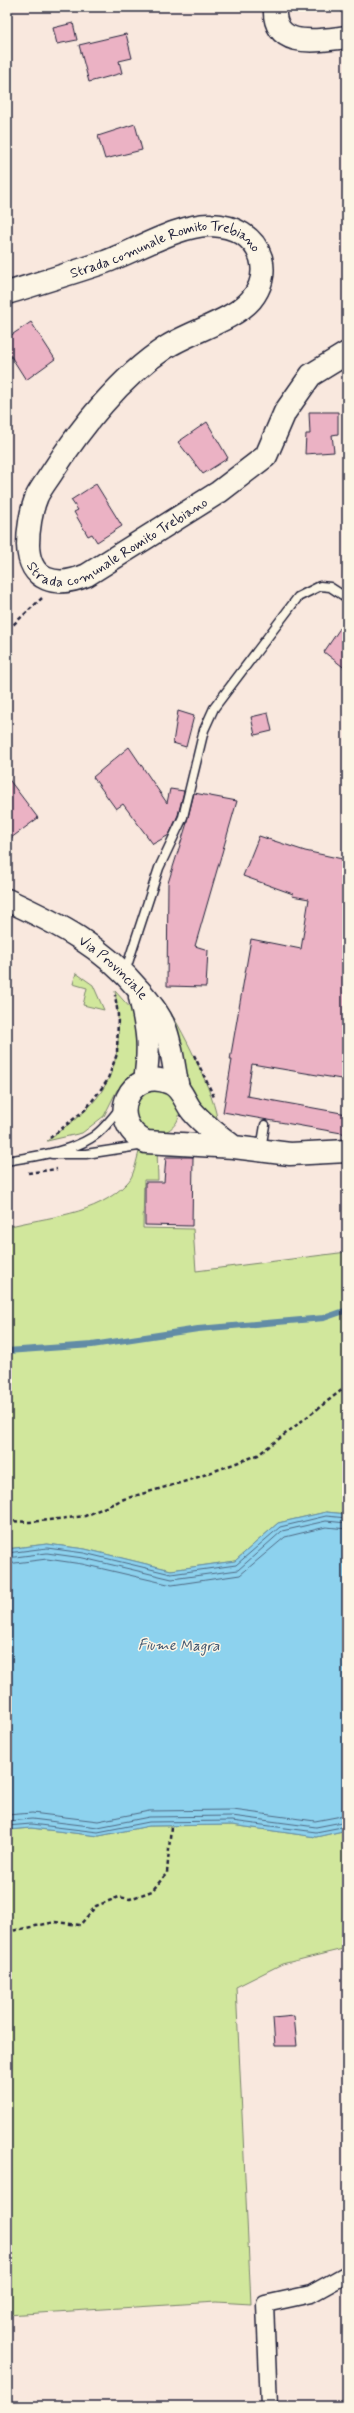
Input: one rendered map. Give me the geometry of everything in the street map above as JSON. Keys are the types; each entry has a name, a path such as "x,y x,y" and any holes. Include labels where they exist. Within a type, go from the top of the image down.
{"street":[{"path":"275,7 274,13 281,31 293,39 310,42 347,37"},
{"name":"Strada comunale Romito Trebiano","path":"7,293 106,262 191,227 210,224 238,231 249,237 258,249 263,266 262,281 250,301 226,318 165,348 137,371 93,414 63,455 37,497 30,524 28,546 31,563 41,578 60,582 72,581 87,575 219,492 266,456 285,412 311,375 346,355"},
{"name":"Via Provinciale","path":"7,900 47,918 87,941 126,983 156,1010 165,1029 182,1095"},
{"name":"Via Provinciale","path":"126,983 149,1034 145,1081"},
{"path":"234,1147 209,1128 182,1095 158,1079 145,1081 129,1093 125,1102 125,1121 130,1130 137,1137 159,1143 234,1147 261,1152 290,1154 347,1151"},
{"path":"159,1143 180,1132 186,1122 182,1095"},
{"path":"269,2406 265,2304 311,2294 347,2274"}],"lane":[{"path":"126,983 159,868 183,817 204,730 214,708 298,597 320,586 330,587 347,598"},
{"path":"7,1161 43,1154 79,1144 92,1138 125,1102"},
{"path":"261,1152 265,1125"},
{"path":"43,1154 86,1154 159,1143"}],"path":[{"path":"7,627 14,624 60,582"},
{"path":"47,1140 86,1109 107,1081 117,1054 118,1015 126,983"},
{"path":"23,1174 64,1168"},
{"path":"7,1521 30,1522 85,1516 124,1500 190,1480 258,1455 347,1386"},
{"path":"7,1932 55,1922 80,1925 96,1906 119,1897 130,1899 152,1891 167,1873 170,1858 169,1834 171,1826"}],"green space":[{"path":"76,973 93,985 104,1010 83,1005 87,988 73,984"},
{"path":"115,991 133,1011 142,1039 138,1070 117,1090 104,1116 82,1133 47,1141 86,1110 98,1097 106,1083 116,1055 118,1039"},
{"path":"162,999 178,1025 196,1060 211,1096 218,1125 196,1098 182,1066"},
{"path":"167,1089 179,1108 178,1119 172,1127 164,1133 154,1135 135,1124 135,1097 140,1091"},
{"path":"157,1149 158,1180 144,1180 143,1228 193,1229 196,1271 347,1252 347,1514 326,1512 278,1523 235,1561 171,1570 85,1549 47,1544 7,1549 7,1227 71,1213 86,1209 101,1202 115,1194 127,1183 133,1173 139,1152"},
{"path":"232,1825 316,1837 347,1830 347,1948 282,1964 236,1987 251,2304 216,2302 7,2315 7,1830 31,1828 99,1836 149,1826"}],"water":[{"name":"Fiume Magra","path":"326,1512 347,1514 347,1830 316,1837 232,1825 149,1826 99,1836 31,1828 7,1830 7,1549 47,1544 85,1549 171,1570 235,1561 278,1523"}],"building":[{"path":"73,23 77,40 57,44 53,28"},
{"path":"126,34 132,58 119,61 122,73 89,82 79,45"},
{"path":"135,124 142,150 105,159 98,136"},
{"path":"31,322 55,359 26,380 7,350 7,338"},
{"path":"309,412 338,412 338,434 332,435 334,452 305,454 306,434 310,434"},
{"path":"207,422 228,458 203,474 178,442"},
{"path":"96,484 122,526 97,542 92,534 88,536 74,512 78,510 71,500"},
{"path":"347,618 347,670 324,652"},
{"path":"178,711 194,716 186,747 173,743"},
{"path":"268,713 272,731 255,735 251,717"},
{"path":"129,747 167,803 170,789 184,791 178,815 169,835 153,844 123,804 116,809 93,777"},
{"path":"7,777 38,818 7,841"},
{"path":"194,793 237,801 195,946 208,950 206,987 167,986 168,883 187,823 186,825"},
{"path":"259,836 305,851 347,860 347,1080 252,1064 247,1096 347,1114 347,1134 223,1112 232,1060 230,1060 251,939 301,949 309,899 292,896 293,894 243,876"},
{"path":"166,1157 193,1157 192,1226 145,1225 145,1182 164,1182"},
{"path":"294,2016 297,2046 275,2046 273,2018"}],"waterway":[{"path":"7,1351 92,1345 198,1329 324,1318 347,1310"}]}
